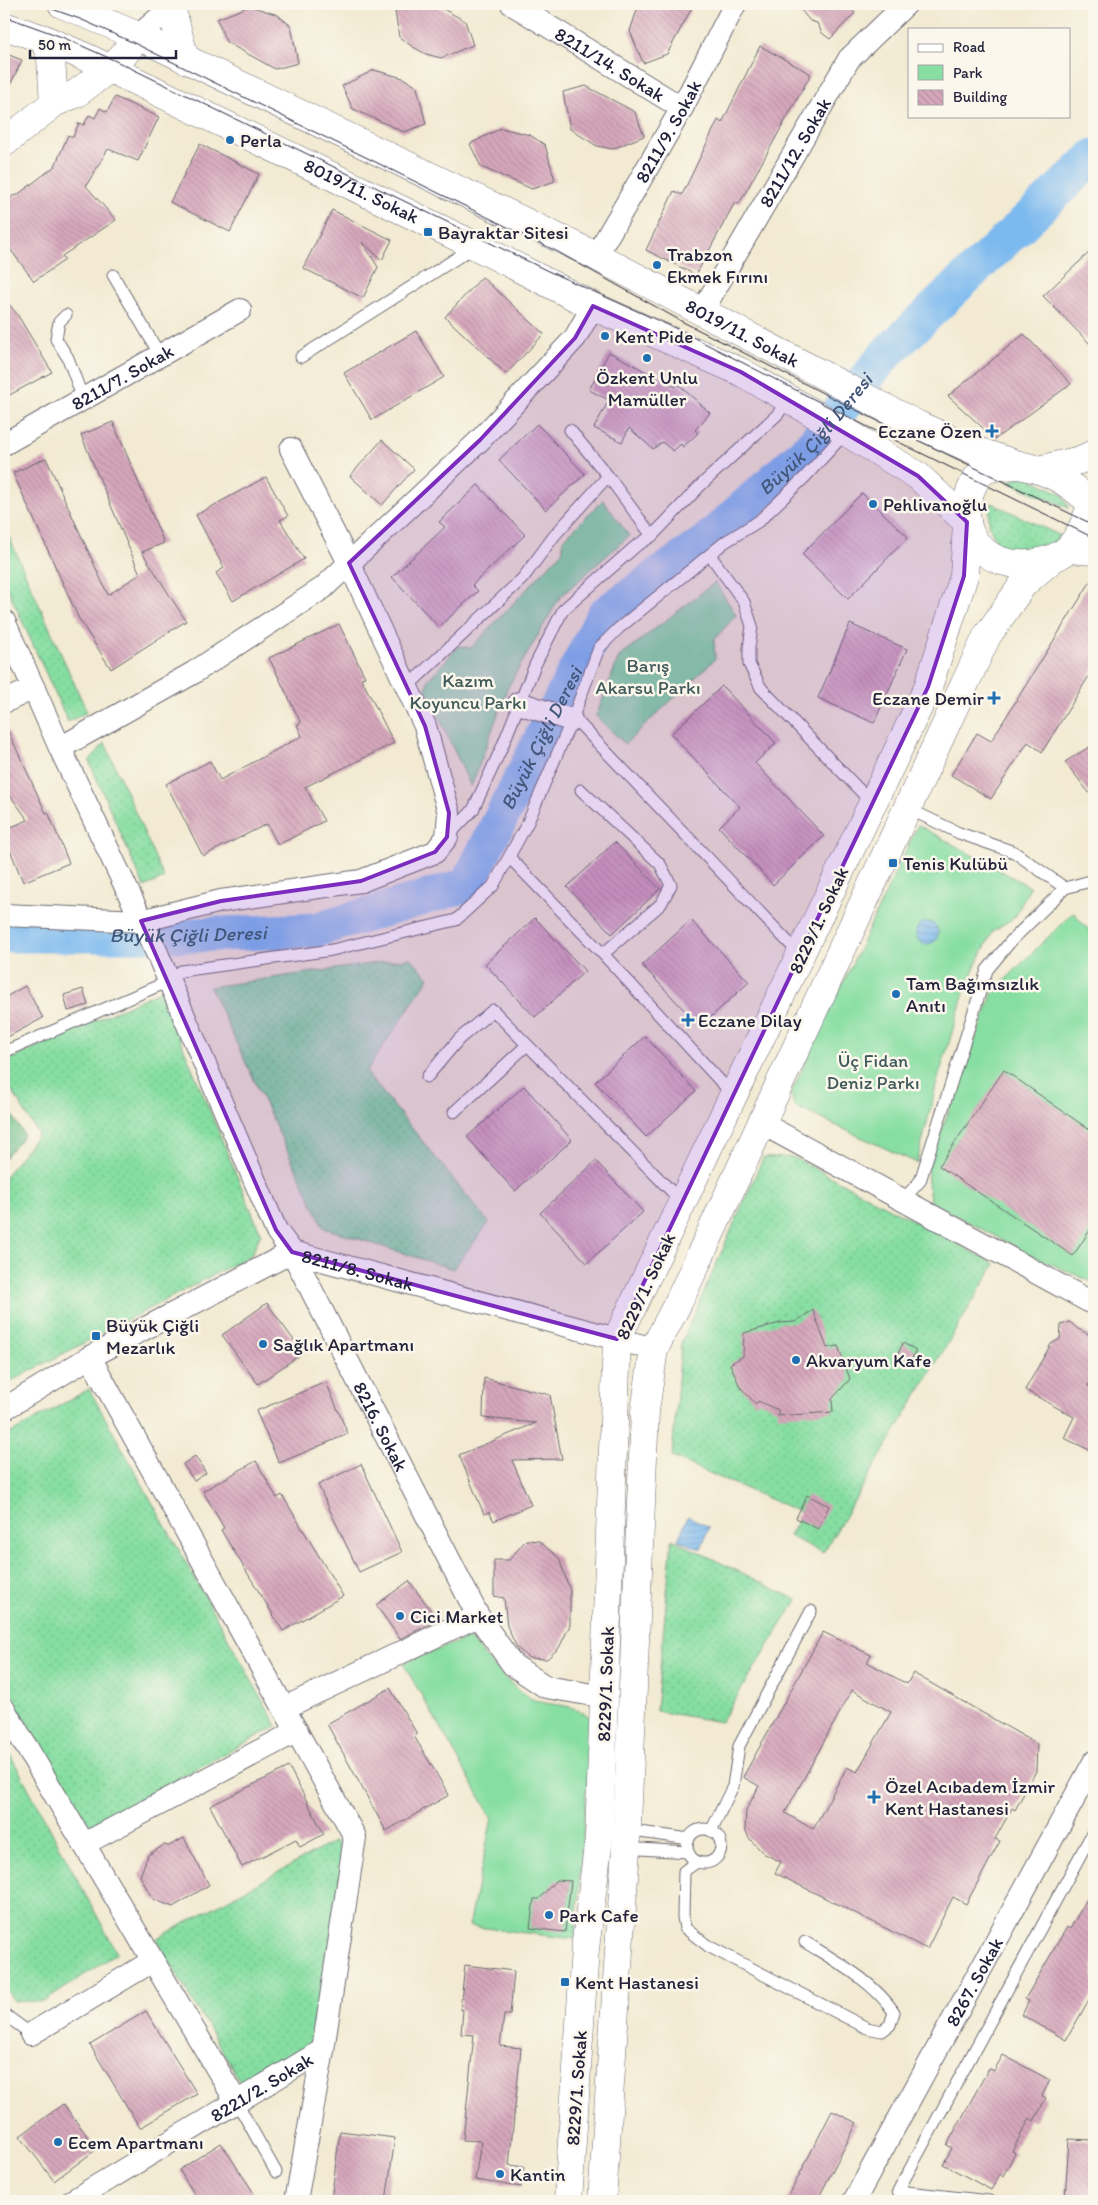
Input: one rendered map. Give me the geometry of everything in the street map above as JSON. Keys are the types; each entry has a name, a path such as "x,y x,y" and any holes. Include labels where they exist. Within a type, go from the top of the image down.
{"street":[{"name":"8019/11. Sokak","path":"62,4 138,36 596,256 701,313 918,425 966,446 1031,467"},
{"name":"8211/14. Sokak","path":"512,4 682,108"},
{"name":"8211/9. Sokak","path":"596,256 682,108 735,4"},
{"name":"8211/12. Sokak","path":"701,313 849,59 906,4"},
{"path":"4,143 54,103 78,93 99,64 138,36 173,5 185,59"},
{"name":"8019/11. Sokak","path":"4,26 44,39 99,64 476,246 593,306 741,372 842,429 918,476 966,522"},
{"path":"44,39 51,58 54,103"},
{"path":"60,748 193,673 323,588 487,432 575,338 593,306"},
{"name":"8211/7. Sokak","path":"4,444 240,310"},
{"path":"4,915 141,921 221,901 361,881 435,852 448,837 449,813 425,726 349,563 291,449"},
{"path":"1031,467 1073,486 1094,502 1072,553 1014,565 997,560 983,551 972,538 966,522 966,506 971,490 982,472 998,466 1031,467 1080,460 1094,454"},
{"name":"8229/1. Sokak","path":"568,2201 585,1948 615,1839 605,1697 617,1339 684,1203 928,687 964,576 966,522"},
{"name":"8229/1. Sokak","path":"602,2201 615,1839 646,1411 654,1349 679,1301 987,636 1024,583 1072,553"},
{"name":"8211/8. Sokak","path":"4,621 60,748 157,953 167,982 276,1230 292,1252 654,1349"},
{"path":"4,702 34,688"},
{"path":"519,702 572,719"},
{"path":"761,1123 1094,1304"},
{"path":"4,1408 90,1357 292,1252"},
{"name":"8216. Sokak","path":"292,1252 478,1616 513,1665 546,1687 605,1697"},
{"path":"90,1357 355,1837 323,2050 296,2201"},
{"path":"284,1708 478,1616"},
{"path":"4,1709 151,1962 236,2101"},
{"path":"84,1844 297,1731"},
{"name":"8267. Sokak","path":"854,2201 1094,1762"},
{"path":"30,2034 151,1962"},
{"name":"8221/2. Sokak","path":"72,2201 323,2050"}],"lane":[{"path":"301,357 476,246"},
{"path":"112,275 160,355"},
{"path":"66,315 59,322 56,339 68,358 83,399"},
{"path":"448,837 473,810 502,748 535,665 563,610 636,546 652,536 702,484 778,414 798,404"},
{"path":"4,1052 167,982 181,971 332,950 456,920 493,886 528,822 572,719 599,648 620,628 710,555 759,521 839,442 842,429"},
{"path":"570,430 608,476 652,536"},
{"path":"407,687 523,578 554,536 608,476"},
{"path":"710,555 744,602 752,626 748,648 750,664 761,688 873,804"},
{"path":"572,719 791,945"},
{"path":"582,790 660,864 671,885 661,904 603,954"},
{"path":"907,808 959,833 1014,852 1065,888"},
{"path":"509,857 603,954 734,1096"},
{"path":"902,1201 920,1181 987,970 1011,941 1065,888 1094,880"},
{"path":"428,1077 460,1039 494,1010 684,1203"},
{"path":"454,1112 527,1045"},
{"path":"711,1831 733,1786 739,1746 811,1611"},
{"path":"688,1852 689,1839 698,1830 711,1831 720,1840 720,1854 710,1862 697,1862 684,1871 682,1881 685,1928 708,1946 867,2028 882,2031 890,2025 894,2012 884,1998 853,1972 805,1942"},
{"path":"989,2201 898,2191 1094,1830"},
{"path":"615,1839 689,1839"},
{"path":"615,1839 688,1852 697,1862"},
{"path":"4,2014 30,2034"},
{"path":"236,2101 276,2172"}],"highlighted area":[{"path":"593,306 741,372 918,476 967,522 964,576 928,687 617,1339 292,1252 276,1230 141,921 221,901 361,881 435,852 447,837 449,813 425,726 349,563 480,440 575,338"}],"green space":[{"path":"1025,476 1062,494 1069,508 1008,482"},
{"name":"Kazım Koyuncu Parkı","path":"603,500 629,536 560,597 508,687 471,787 426,689 428,680 459,646 471,648 563,551 563,540"},
{"path":"992,503 1065,538 1044,556 1003,549 990,527 989,515"},
{"path":"4,526 87,712 68,722 4,581"},
{"name":"Barış Akarsu Parkı","path":"715,582 736,615 714,640 715,659 625,744 596,716 619,657"},
{"path":"105,743 164,878 144,887 89,761"},
{"name":"Üç Fidan Deniz Parkı","path":"918,825 1030,887 1015,917 993,931 967,983 937,1082 917,1163 794,1106 791,1093"},
{"path":"1073,912 1094,936 1094,1283 1033,1256 930,1202 927,1170 993,992"},
{"path":"411,958 429,978 366,1072 489,1223 453,1269 324,1228 210,987"},
{"path":"160,991 261,1234 251,1255 4,1385 4,1178 38,1134 4,1077 4,1062"},
{"path":"4,1100 24,1135 4,1159"},
{"path":"793,1157 995,1264 823,1553 789,1536 802,1513 672,1457 681,1344 763,1158"},
{"path":"89,1389 277,1726 89,1826 4,1685 4,1437"},
{"path":"672,1539 797,1600 721,1722 656,1711"},
{"path":"468,1638 498,1671 523,1694 538,1701 568,1706 592,1719 575,1939 469,1926 492,1818 403,1663"},
{"path":"4,1743 117,1953 44,2002 14,2001 4,1987"},
{"path":"335,1841 343,1857 316,2044 243,2086 156,1939"}],"water":[{"path":"927,922 935,925 938,933 935,941 927,944 919,941 916,933 919,925"},
{"path":"688,1516 709,1527 701,1549 678,1540"}],"building":[{"path":"394,4 434,4 465,21 473,45 441,58 426,54 399,37"},
{"path":"639,4 694,4 667,54 643,63 630,31"},
{"path":"796,4 847,4 855,13 830,39 822,33 817,23 810,21"},
{"path":"250,6 278,15 291,26 298,63 275,69 226,42 217,19"},
{"path":"760,46 811,74 739,204 735,202 696,275 646,250 674,191 682,195 718,120 722,123"},
{"path":"4,53 22,60 4,98"},
{"path":"374,70 403,78 417,87 426,124 404,132 353,109 342,86"},
{"path":"586,86 635,112 644,136 612,149 597,146 570,129 563,92"},
{"path":"115,97 159,117 138,161 108,149 86,186 116,220 62,256 65,260 34,281 4,241 4,203 55,166 68,135 73,137 79,123 84,125 89,115 95,118 100,108 107,112"},
{"path":"501,128 530,135 545,145 555,181 532,189 481,167 470,144"},
{"path":"200,144 259,174 230,232 170,202"},
{"path":"332,210 392,240 382,260 362,242 378,267 363,298 303,268"},
{"path":"1094,248 1094,348 1043,296"},
{"path":"482,277 544,334 506,374 445,317"},
{"path":"4,298 17,314 52,372 4,398"},
{"path":"416,331 444,377 372,420 344,373"},
{"path":"1024,334 1071,384 995,439 948,396"},
{"path":"609,352 675,387 678,384 710,413 695,430 698,433 683,447 681,444 673,451 662,442 653,449 629,428 622,442 594,428 609,400 589,390"},
{"path":"113,422 164,543 142,552 186,621 111,669 79,619 13,473 46,458 108,595 140,574 81,435"},
{"path":"537,424 585,474 546,510 499,460"},
{"path":"382,440 414,469 382,505 350,476"},
{"path":"266,477 288,516 280,520 304,559 233,601 216,573 224,568 196,515"},
{"path":"478,485 525,535 472,585 478,591 439,627 392,577 445,527 439,522"},
{"path":"862,493 908,537 848,599 802,554"},
{"path":"1094,576 1094,668 1042,752 1028,742 991,799 951,775 977,733 991,741"},
{"path":"339,624 365,677 361,678 394,743 305,787 324,821 278,845 267,824 203,856 166,784 210,761 220,780 302,736 297,725 301,723 269,658"},
{"path":"850,624 907,649 874,723 818,698"},
{"path":"722,686 776,743 755,763 824,836 773,885 719,827 740,807 671,734"},
{"path":"4,722 46,813 48,812 69,863 23,882 4,835 4,830 28,820 9,794 4,796"},
{"path":"1094,744 1094,799 1065,762"},
{"path":"615,842 660,889 612,934 567,887"},
{"path":"535,918 585,971 535,1017 485,964"},
{"path":"691,920 749,982 700,1027 642,965"},
{"path":"25,986 43,1018 4,1039 4,998"},
{"path":"83,989 88,1005 68,1011 64,995"},
{"path":"645,1036 696,1091 646,1137 595,1082"},
{"path":"1004,1070 1094,1133 1094,1224 1073,1256 939,1166"},
{"path":"524,1086 572,1140 515,1191 467,1137"},
{"path":"596,1161 643,1212 587,1263 540,1213"},
{"name":"Sağlık Apartmanı","path":"267,1303 303,1353 258,1384 222,1335"},
{"path":"813,1310 827,1348 838,1346 850,1379 832,1399 833,1412 778,1416 778,1410 758,1401 756,1404 740,1387 730,1364 743,1356 744,1333 780,1323 795,1322"},
{"path":"1070,1322 1078,1329 1094,1337 1094,1373 1088,1386 1094,1389 1094,1452 1064,1438 1074,1417 1025,1390 1051,1344 1060,1339 1061,1325"},
{"path":"903,1343 916,1350 909,1365 896,1358"},
{"path":"484,1378 550,1395 562,1459 512,1460 531,1505 494,1521 489,1512 484,1514 459,1455 536,1423 483,1418"},
{"path":"326,1382 348,1434 279,1463 256,1411"},
{"path":"195,1456 206,1473 194,1481 183,1464"},
{"path":"256,1461 277,1498 282,1495 343,1596 283,1631 221,1530 224,1528 203,1491"},
{"path":"361,1464 402,1552 359,1572 318,1485"},
{"path":"807,1495 829,1506 818,1529 796,1518"},
{"path":"526,1540 539,1541 559,1558 570,1591 570,1625 559,1648 547,1659 529,1658 517,1648 507,1626 504,1598 494,1596 494,1560 509,1560"},
{"path":"409,1581 438,1620 400,1639 376,1605"},
{"name":"Özel Acıbadem İzmir Kent Hastanesi","path":"823,1632 871,1655 867,1662 907,1684 913,1673 1037,1744 1036,1771 1015,1810 1012,1808 995,1839 1000,1841 966,1904 953,1897 927,1949 775,1873 781,1862 763,1853 749,1838 745,1829 746,1810 759,1786 743,1777","holes":["852,1690 891,1712 857,1772 847,1767 813,1829 785,1813"]},
{"path":"390,1688 417,1734 414,1736 449,1795 386,1831 327,1724"},
{"path":"289,1767 324,1834 300,1847 296,1839 242,1867 210,1806"},
{"path":"184,1838 209,1885 173,1907 153,1899 140,1876 148,1855 164,1845 169,1846"},
{"name":"Park Cafe","path":"556,1880 571,1881 565,1932 530,1928 534,1899 539,1899"},
{"path":"1094,1886 1094,1991 1066,2040 1022,2015 1029,2001 1025,1999 1067,1927 1070,1929"},
{"path":"465,1965 514,1971 510,2015 504,2015 500,2046 521,2048 509,2165 524,2167 521,2187 475,2180 481,2141 463,2140 474,2035 461,2034 463,2010 460,2010"},
{"path":"146,2011 197,2094 140,2128 90,2045"},
{"path":"1003,2055 1050,2080 1042,2096 1046,2098 1034,2121 1030,2118 1012,2151 1015,2153 1003,2176 1000,2174 991,2190 943,2164 952,2148 947,2145 989,2068 994,2071"},
{"name":"Ecem Apartmanı","path":"63,2104 97,2149 54,2181 20,2136"},
{"path":"832,2111 857,2123 817,2201 786,2201"},
{"path":"340,2131 395,2138 386,2201 331,2201"},
{"path":"1069,2139 1094,2140 1094,2200 1065,2198"},
{"path":"221,2143 259,2201 199,2201 179,2170"}],"waterway":[{"name":"Büyük Çiğli Deresi","path":"4,935 196,935 316,930 467,885 604,614 705,542 810,447 886,354 1094,156"}],"tram line":[{"path":"38,4 80,19 132,42 558,252 683,322 876,420 1094,525"},
{"path":"4,16 62,37 118,62 548,271 677,329 868,427 1094,538"}],"place":[{"name":"Perla","path":"230,140"},
{"name":"Bayraktar Sitesi","path":"428,232"},
{"name":"Trabzon Ekmek Fırını","path":"657,265"},
{"name":"Kent Pide","path":"605,336"},
{"name":"Özkent Unlu Mamüller","path":"647,358"},
{"name":"Eczane Özen","path":"992,431"},
{"name":"Pehlivanoğlu","path":"873,504"},
{"name":"Eczane Demir","path":"994,698"},
{"name":"Tenis Kulübü","path":"893,863"},
{"name":"Tam Bağımsızlık Anıtı","path":"896,994"},
{"name":"Eczane Dilay","path":"688,1020"},
{"name":"Büyük Çiğli Mezarlık","path":"96,1336"},
{"name":"Sağlık Apartmanı","path":"263,1344"},
{"name":"Akvaryum Kafe","path":"796,1360"},
{"name":"Cici Market","path":"400,1616"},
{"name":"Özel Acıbadem İzmir Kent Hastanesi","path":"874,1797"},
{"name":"Park Cafe","path":"549,1915"},
{"name":"Kent Hastanesi","path":"565,1982"},
{"name":"Ecem Apartmanı","path":"58,2142"},
{"name":"Kantin","path":"500,2174"}]}
